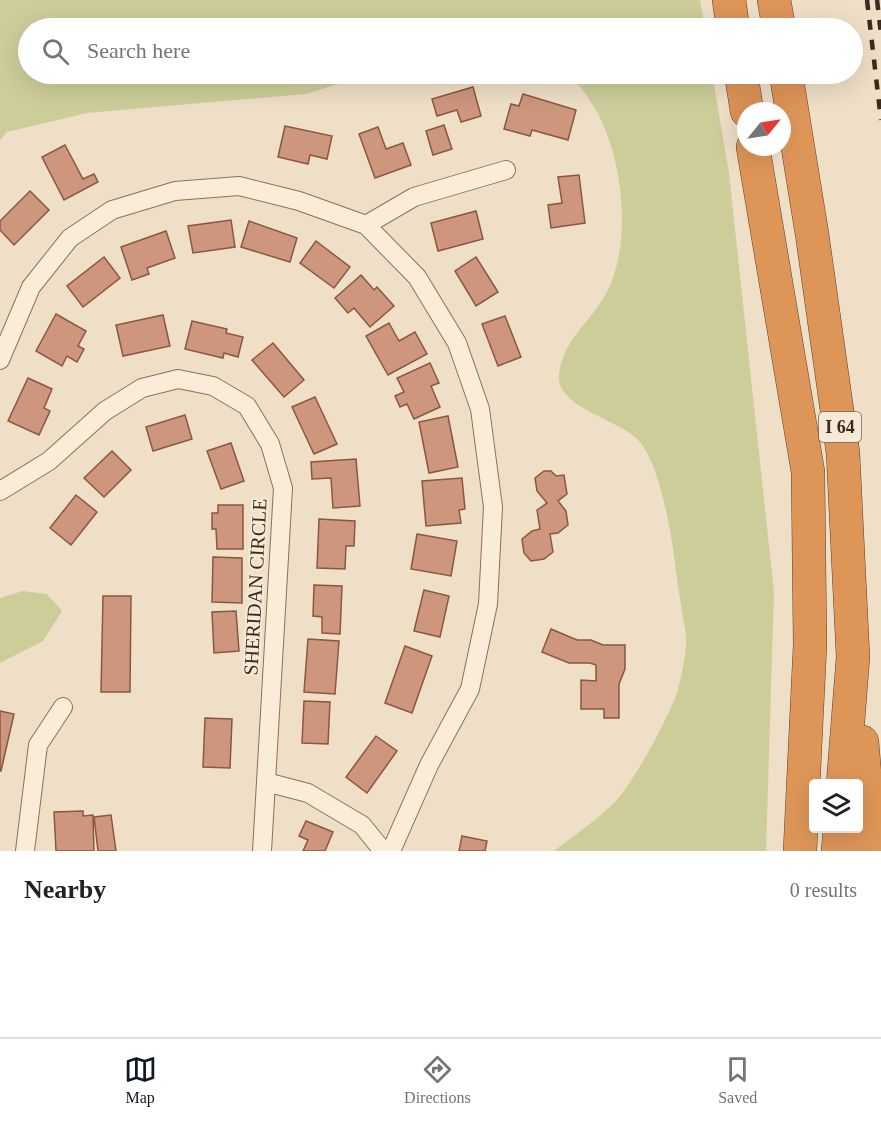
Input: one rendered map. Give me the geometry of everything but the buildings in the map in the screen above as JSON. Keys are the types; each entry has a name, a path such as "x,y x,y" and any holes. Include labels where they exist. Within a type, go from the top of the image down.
{"highway":[{"path":"729,0 732,18"},
{"path":"774,0 777,18"},
{"path":"743,84 746,102"},
{"name":"I 64","path":"788,84 812,234 843,453 853,657 843,779"},
{"name":"I 64","path":"755,156 808,472 810,645 800,851"},
{"path":"853,657 869,822 867,851"},
{"path":"838,851 840,833"}],"street":[{"path":"366,225 414,197 506,170"},
{"path":"0,360 31,287 70,238 112,210 175,191 239,186 299,201 366,225 417,277 457,343 480,409 493,507 488,604 470,689 429,765 391,851"},
{"name":"SHERIDAN CIRCLE","path":"0,491 49,461 105,411 142,388 178,380 213,386 247,406 270,444 283,488 262,851"},
{"path":"26,851 38,745 63,707"},
{"path":"266,782 308,793 362,825 383,851"}],"green space":[{"path":"0,0 700,0 703,18 18,18 18,84 338,84 306,94 87,113 7,132 0,140"},
{"path":"578,84 714,84 729,173 774,592 766,851 554,851 611,806 628,785 646,756 676,696 686,649 666,509 652,464 640,442 632,434 579,406 561,387 559,376 564,355 575,336 601,302 612,281 622,231 622,204 613,151 604,127"},
{"path":"23,591 47,594 62,611 43,641 0,663 0,598"}],"railway":[{"path":"867,0 881,120"},
{"path":"877,0 881,34"}]}
